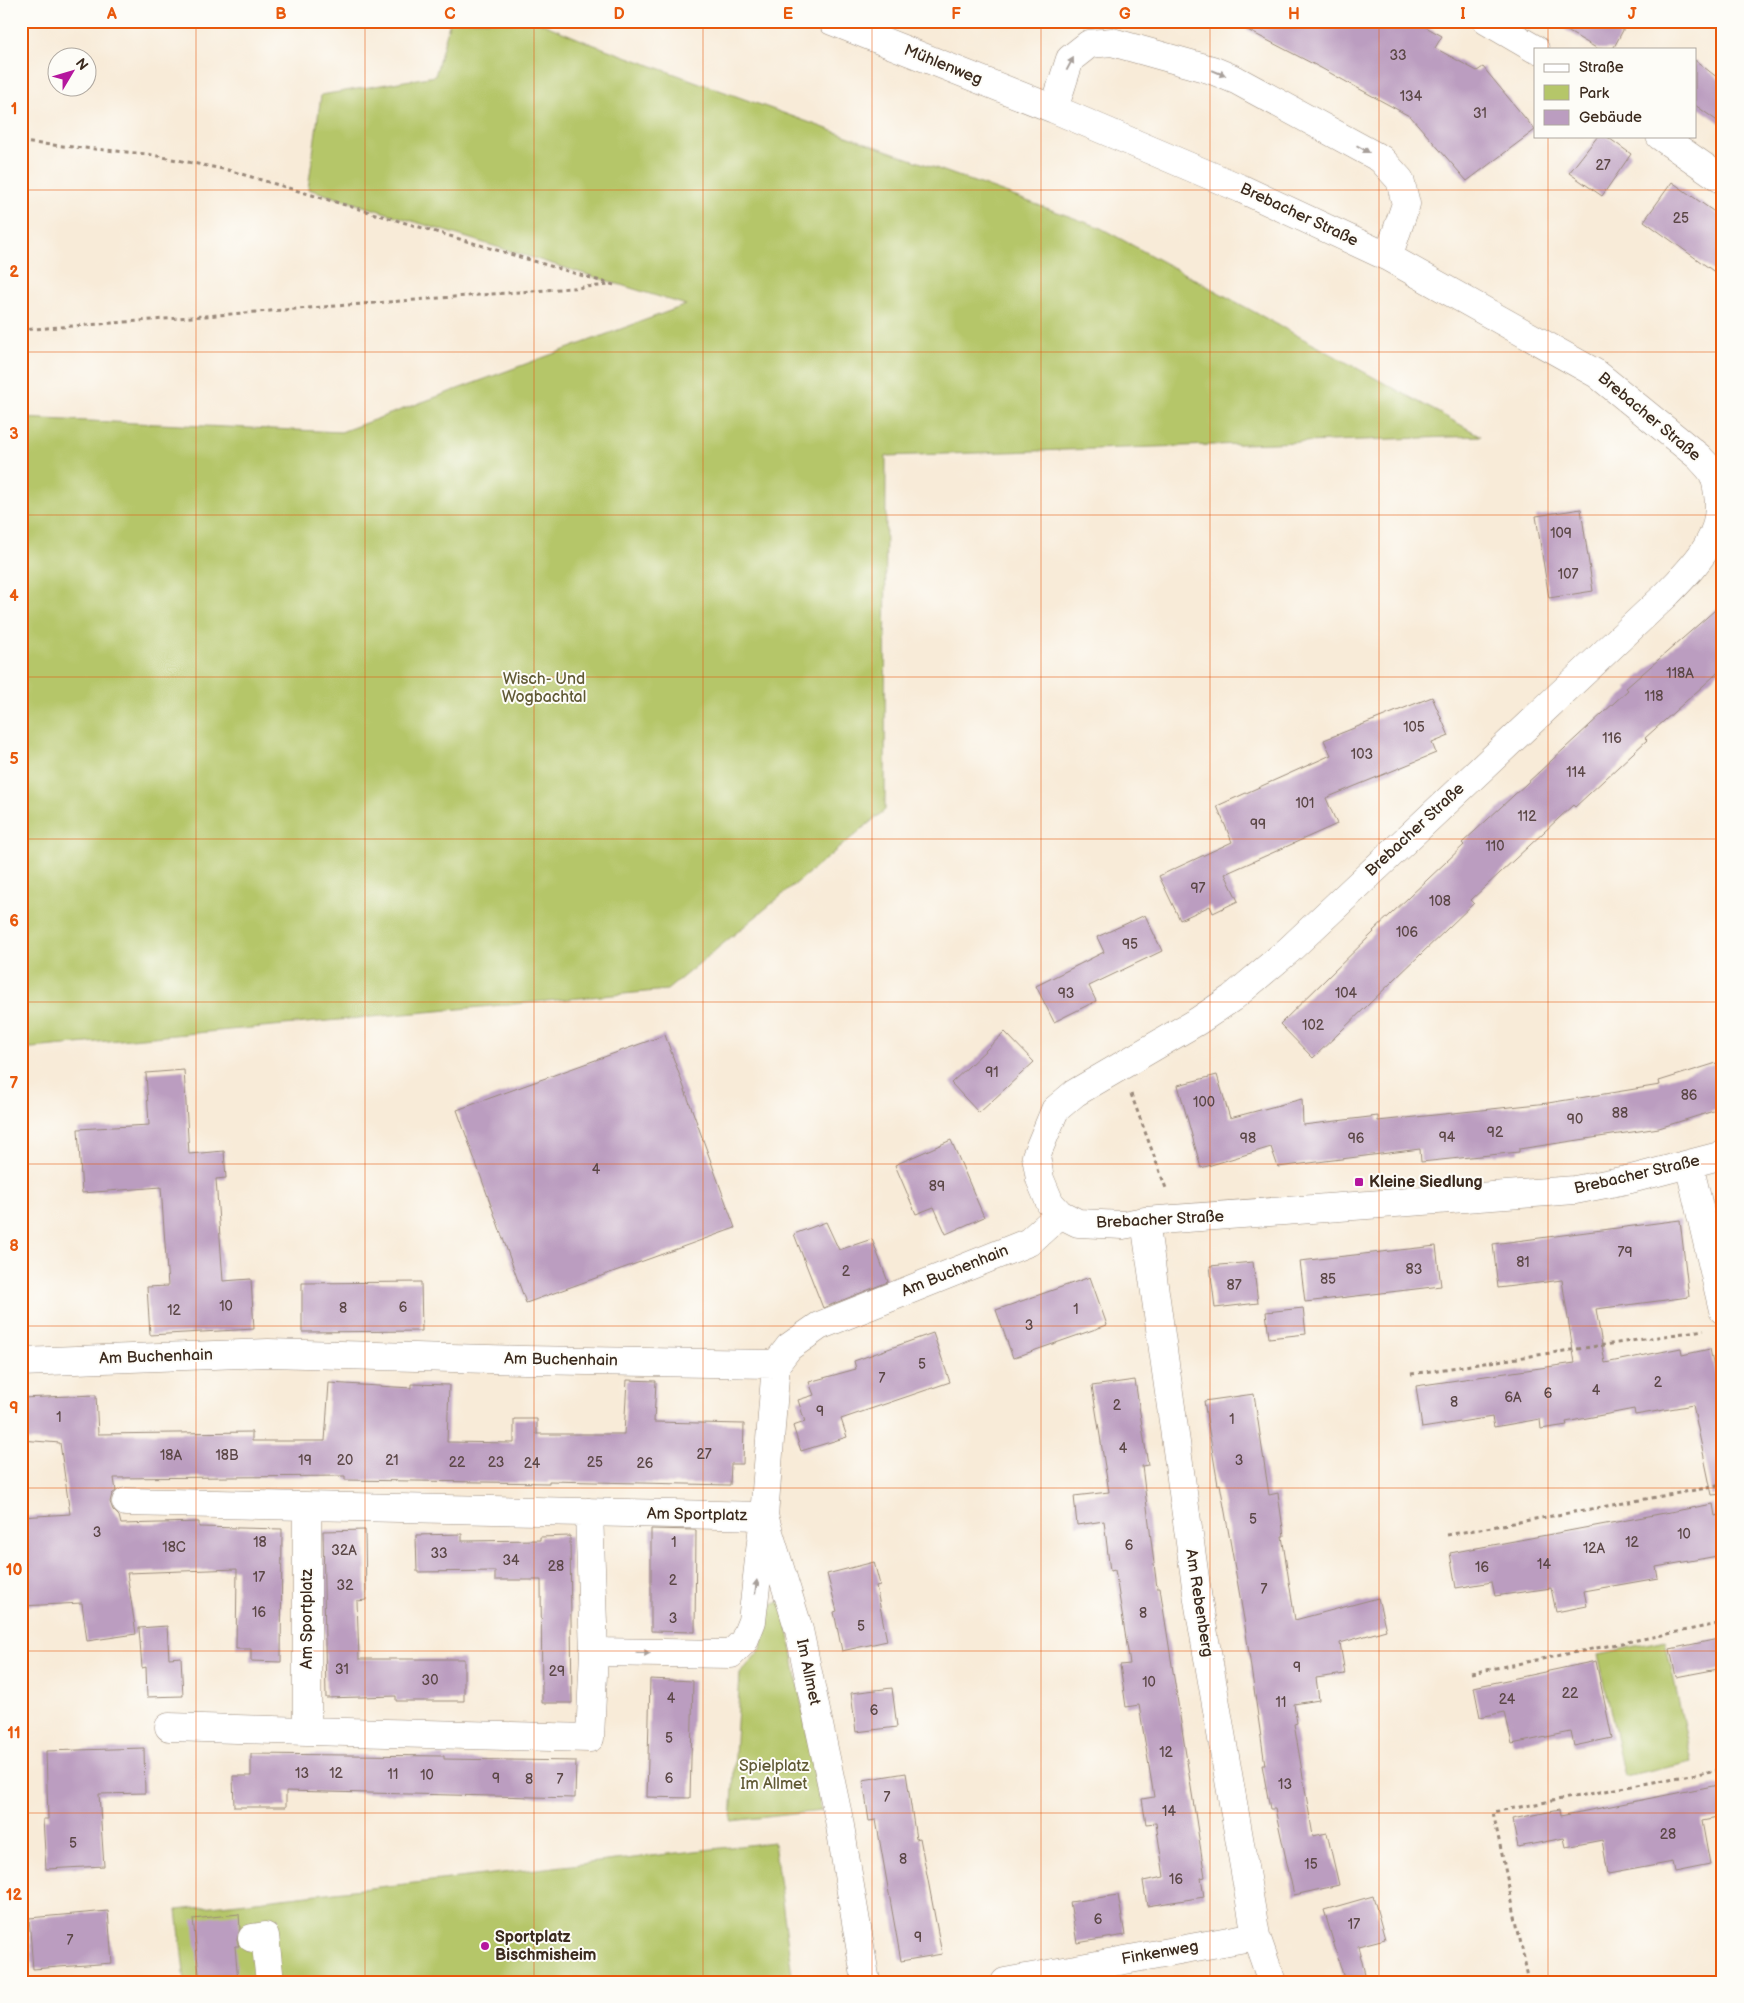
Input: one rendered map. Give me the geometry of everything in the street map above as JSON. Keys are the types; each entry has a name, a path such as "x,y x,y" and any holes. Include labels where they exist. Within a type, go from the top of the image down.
{"street":[{"name":"Mühlenweg","path":"832,21 1054,109"},
{"path":"1487,21 1534,48"},
{"path":"1054,109 1070,60 1089,44 1112,42 1212,70 1236,80 1381,159 1400,180 1406,204 1388,257"},
{"name":"Brebacher Straße","path":"1054,109 1242,188 1388,257 1589,369 1699,457 1711,471 1717,483 1720,502 1718,523 1709,545 1695,565 1667,594 1289,950 1232,998 1198,1021 1076,1093 1055,1110 1036,1156 1040,1179 1050,1204 1060,1214 1078,1223 1123,1225 1145,1221 1575,1190 1631,1179 1723,1155"},
{"path":"1663,138 1723,180"},
{"path":"1689,1164 1718,1320"},
{"name":"Am Buchenhain","path":"21,1362 268,1353 776,1364 789,1347 819,1326 1029,1242 1060,1214"},
{"name":"Am Rebenberg","path":"1145,1221 1198,1600 1256,1936 1272,1982"},
{"name":"Im Allmet","path":"776,1364 764,1516 799,1630 839,1820 866,1982"},
{"name":"Am Sportplatz","path":"126,1502 764,1516 752,1621 744,1641 731,1654 594,1652"},
{"name":"Am Sportplatz","path":"307,1506 307,1731"},
{"path":"169,1727 590,1738 594,1652 589,1512"},
{"path":"252,1938 265,1936 270,1982"},
{"name":"Finkenweg","path":"1005,1982 1256,1936"}],"path":[{"path":"21,142 147,154 228,170 614,285 21,330"},
{"path":"1121,1066 1165,1188 1180,1219"},
{"path":"1411,1374 1718,1320"},
{"path":"1447,1535 1723,1485"},
{"path":"1471,1673 1723,1623"},
{"path":"1529,1982 1493,1812 1723,1769"}],"green space":[{"name":"Wisch- Und Wogbachtal","path":"450,21 536,21 589,43 1099,227 1481,436 886,456 885,810 667,990 21,1049 21,418 341,432 686,305 308,189 321,95 435,76"},
{"name":"Spielplatz Im Allmet","path":"783,1601 821,1811 731,1821 740,1674 761,1649 768,1606"},
{"path":"1665,1640 1692,1762 1625,1777 1598,1654"},
{"name":"Sportplatz Bischmisheim","path":"774,1842 793,1982 185,1982 177,1910"}],"building":[{"path":"1230,21 1415,21 1442,36 1435,48 1477,71 1483,67 1534,131 1467,181 1411,117"},
{"path":"1550,21 1628,21 1614,48 1596,48"},
{"path":"1696,61 1723,82 1723,125 1696,106"},
{"path":"1596,138 1609,138 1631,154 1602,196 1569,173"},
{"path":"1672,182 1723,218 1723,278 1644,221"},
{"path":"1581,509 1593,591 1549,598 1536,516"},
{"path":"1723,603 1723,668 1645,738 1647,740 1575,807 1573,805 1471,900 1474,903 1313,1058 1280,1024 1373,931 1464,845 1462,843 1628,690 1626,688"},
{"path":"1432,697 1449,736 1432,743 1436,753 1326,798 1337,824 1225,874 1238,901 1213,913 1210,906 1180,920 1159,876 1232,842 1217,806 1331,755 1324,740"},
{"path":"1145,915 1162,951 1089,986 1096,1001 1054,1022 1036,986 1104,952 1097,937"},
{"path":"1005,1032 1034,1062 979,1113 951,1083"},
{"path":"665,1035 735,1228 526,1303 457,1110"},
{"path":"1723,1061 1723,1108 1659,1128 1519,1149 1519,1152 1421,1162 1420,1149 1278,1167 1271,1147 1201,1168 1178,1085 1217,1075 1230,1118 1302,1099 1303,1125 1378,1116 1378,1121 1548,1103 1660,1085 1659,1081"},
{"path":"184,1070 189,1154 224,1151 226,1178 216,1179 223,1281 251,1279 254,1329 150,1335 147,1287 168,1286 161,1187 82,1193 78,1129 149,1125 146,1073"},
{"path":"951,1140 984,1217 946,1234 934,1207 916,1214 895,1165"},
{"path":"1680,1220 1689,1297 1596,1309 1605,1363 1681,1348 1682,1355 1710,1349 1723,1410 1723,1494 1712,1495 1693,1405 1635,1415 1634,1409 1566,1422 1567,1425 1541,1429 1540,1419 1494,1427 1492,1417 1422,1428 1416,1386 1575,1363 1562,1280 1498,1288 1493,1244"},
{"path":"826,1222 839,1250 872,1239 888,1282 823,1308 794,1234"},
{"path":"1436,1246 1441,1286 1305,1302 1300,1261"},
{"path":"1253,1262 1258,1303 1215,1308 1210,1266"},
{"path":"1090,1277 1107,1325 1013,1358 996,1310"},
{"path":"421,1282 422,1331 302,1332 302,1283"},
{"path":"1303,1308 1306,1334 1269,1338 1266,1312"},
{"path":"933,1333 950,1382 841,1419 847,1437 801,1451 793,1426 805,1422 798,1400 814,1395 809,1382 856,1369 854,1361"},
{"path":"627,1380 656,1381 654,1422 744,1424 743,1464 731,1464 730,1485 549,1481 549,1483 345,1480 345,1476 114,1478 116,1491 112,1494 110,1502 113,1510 119,1516 121,1524 199,1522 199,1527 282,1529 281,1662 251,1661 251,1649 236,1649 237,1569 127,1573 136,1634 87,1641 82,1603 21,1606 21,1517 70,1514 60,1443 21,1440 21,1398 96,1395 98,1434 252,1432 252,1441 325,1441 329,1383 411,1388 411,1384 449,1385 447,1442 514,1443 514,1419 537,1419 537,1434 624,1434"},
{"path":"1135,1380 1148,1465 1142,1466 1157,1588 1160,1588 1205,1877 1201,1878 1204,1897 1147,1906 1143,1881 1164,1877 1156,1823 1146,1824 1142,1799 1154,1797 1139,1705 1126,1707 1120,1665 1130,1664 1115,1570 1110,1571 1104,1521 1077,1525 1074,1496 1109,1492 1092,1386"},
{"path":"1254,1394 1269,1495 1278,1493 1284,1536 1282,1536 1295,1620 1378,1598 1386,1630 1340,1643 1345,1674 1316,1678 1319,1700 1294,1704 1297,1723 1294,1724 1313,1836 1327,1833 1339,1885 1294,1895 1275,1809 1270,1809 1262,1765 1265,1765 1244,1619 1204,1401"},
{"path":"1713,1504 1715,1516 1723,1514 1723,1555 1656,1567 1658,1578 1584,1591 1587,1606 1556,1612 1551,1588 1495,1596 1492,1582 1456,1588 1450,1553"},
{"path":"651,1529 696,1530 695,1632 651,1631"},
{"path":"365,1530 366,1600 357,1601 359,1659 464,1659 464,1701 396,1701 396,1696 326,1698 323,1531"},
{"path":"462,1534 462,1541 540,1540 540,1537 570,1536 572,1703 542,1703 541,1580 495,1580 495,1571 417,1572 416,1535"},
{"path":"874,1562 880,1585 876,1586 887,1641 842,1651 834,1612 837,1611 827,1574"},
{"path":"167,1626 169,1658 181,1657 183,1696 147,1697 146,1667 142,1668 139,1628"},
{"path":"1723,1638 1723,1668 1676,1677 1670,1649"},
{"path":"1596,1661 1612,1738 1574,1746 1571,1732 1512,1744 1505,1712 1480,1717 1474,1687"},
{"path":"650,1679 693,1681 690,1798 647,1797"},
{"path":"892,1688 897,1727 856,1732 851,1693"},
{"path":"144,1748 145,1793 99,1794 104,1866 46,1869 43,1819 48,1819 46,1751"},
{"path":"251,1754 444,1756 444,1759 576,1761 575,1798 286,1791 286,1807 234,1807 233,1776 251,1776"},
{"path":"906,1773 916,1839 920,1838 942,1954 901,1961 876,1820 869,1821 863,1780"},
{"path":"1723,1784 1723,1817 1702,1821 1710,1865 1675,1872 1673,1862 1608,1874 1602,1840 1566,1847 1564,1838 1518,1847 1512,1819 1559,1810 1560,1816"},
{"path":"1118,1895 1125,1935 1077,1943 1070,1902"},
{"path":"1373,1896 1385,1939 1358,1946 1367,1982 1345,1982 1324,1910"},
{"path":"108,1911 112,1963 33,1969 29,1918"},
{"path":"239,1914 240,1929 237,1940 239,1946 235,1946 238,1982 200,1982 193,1919"}],"place":[{"name":"Kleine Siedlung","path":"1359,1182"},
{"name":"Sportplatz Bischmisheim","path":"485,1946"}]}
